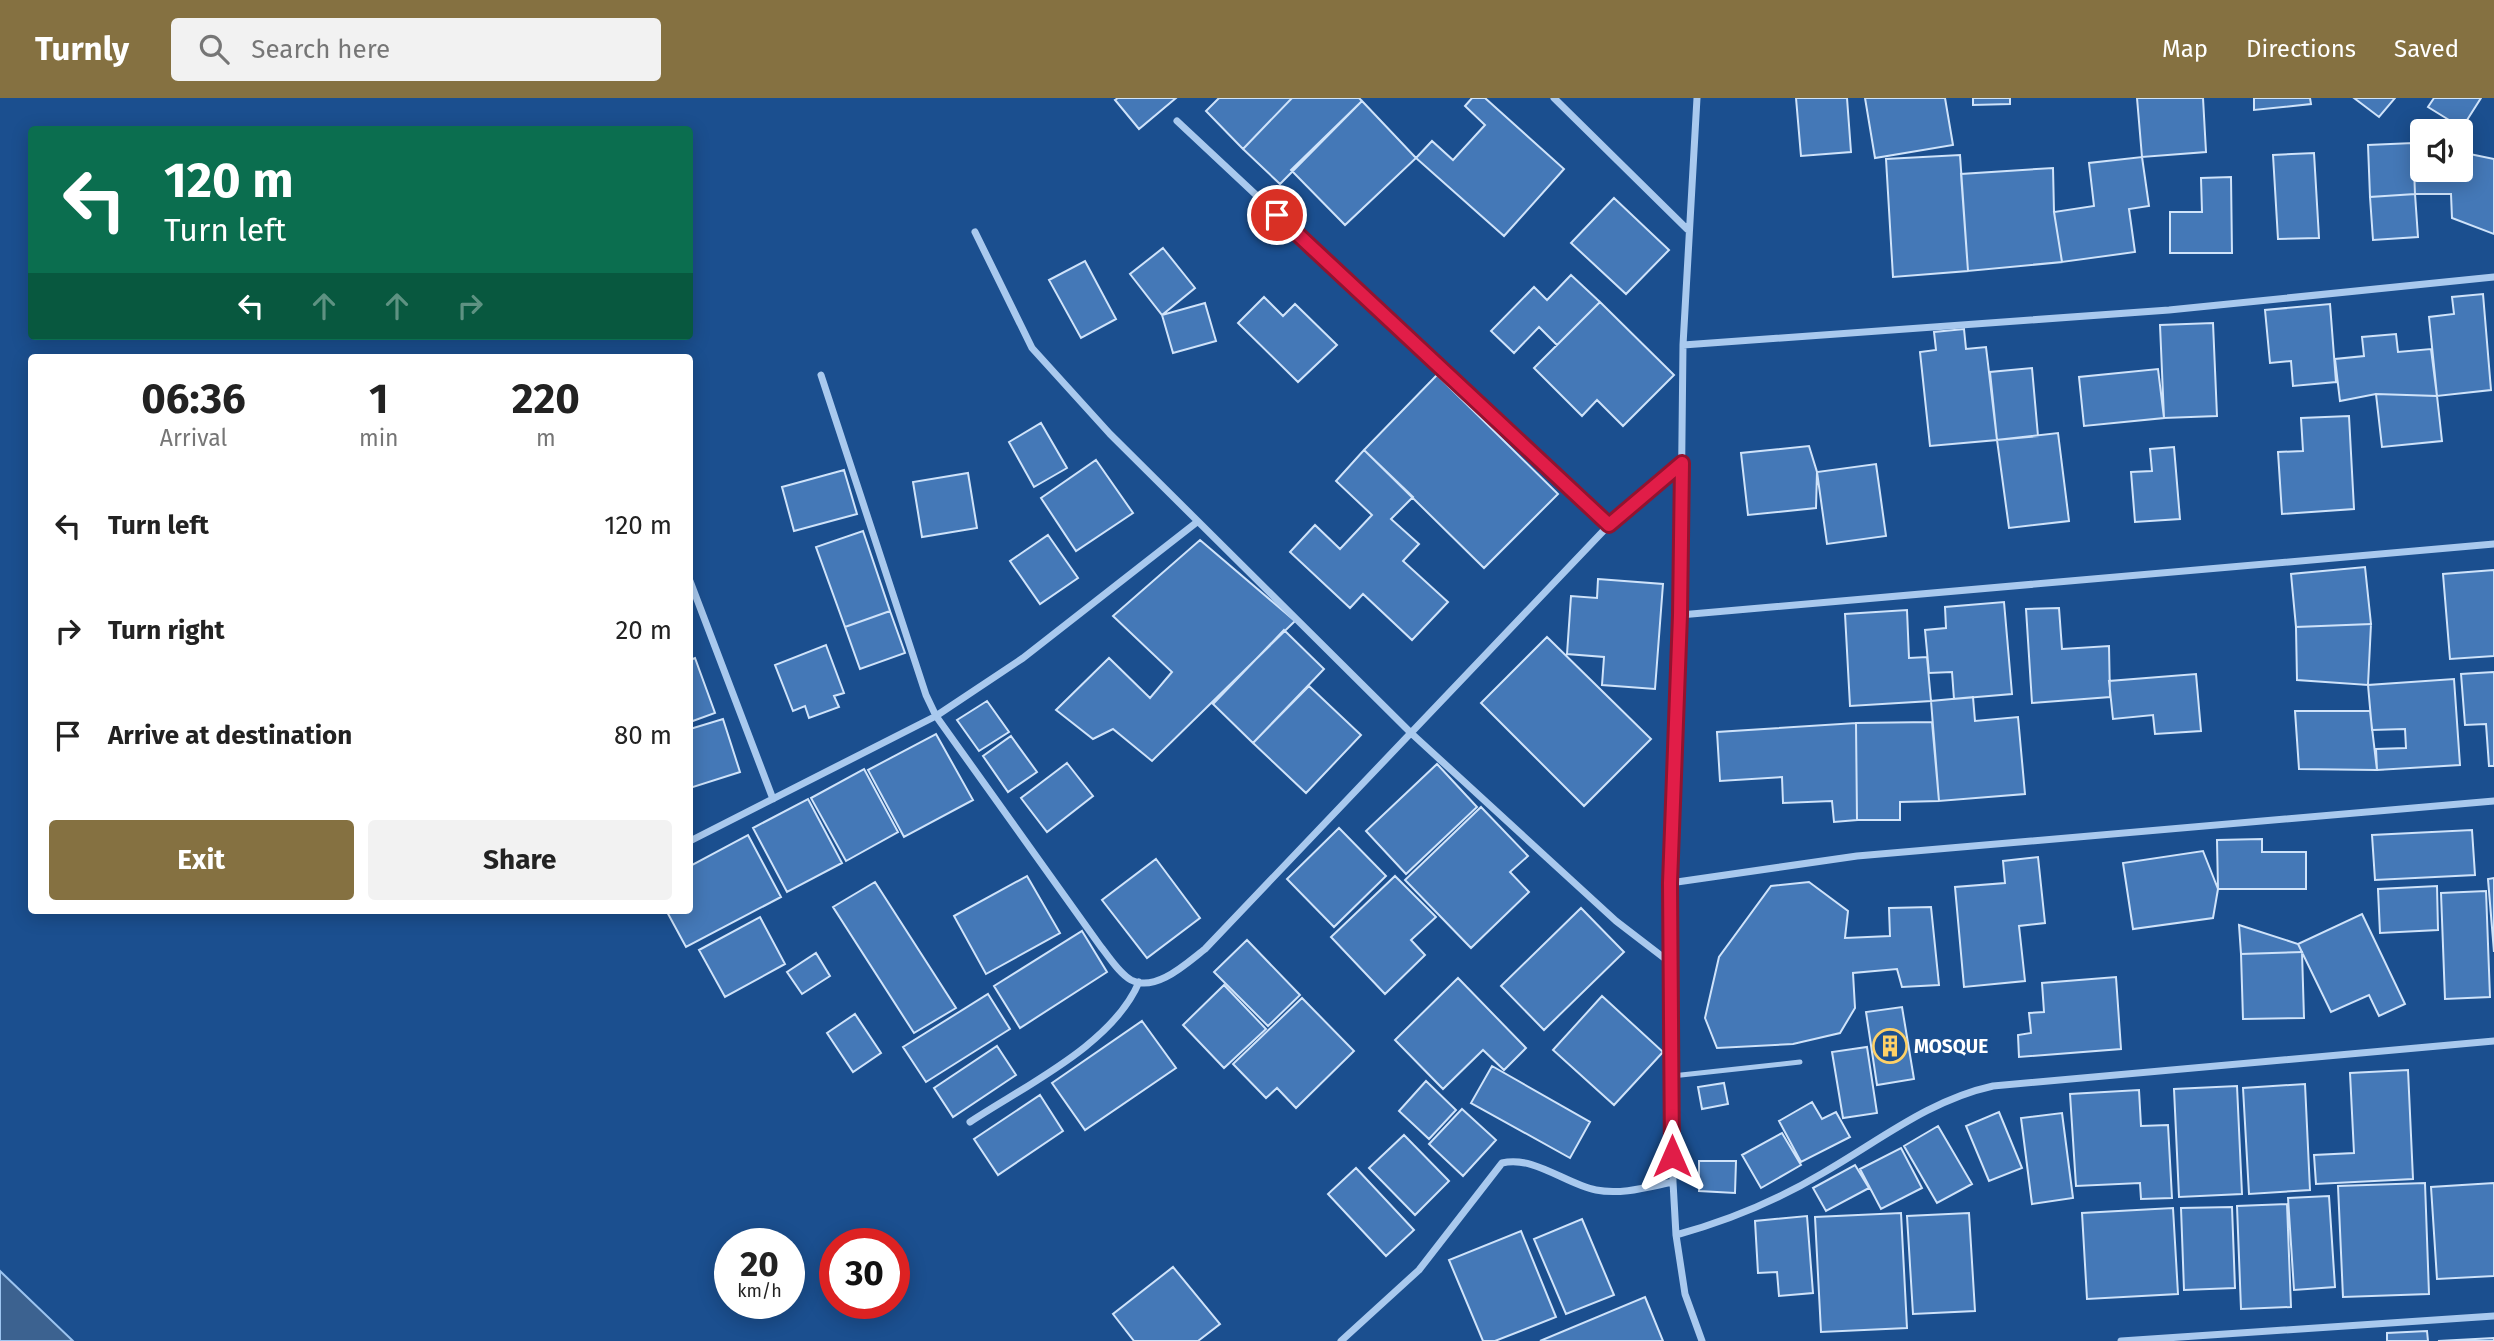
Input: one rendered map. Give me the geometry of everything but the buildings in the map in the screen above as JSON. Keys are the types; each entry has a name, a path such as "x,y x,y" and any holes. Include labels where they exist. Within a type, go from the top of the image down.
{"street":[{"path":"1554,98 1687,229"},
{"path":"1697,98 1687,229 1683,345 1680,615 1670,883 1672,1182 1676,1235 1685,1294 1702,1341"},
{"path":"1177,121 1609,525"},
{"path":"975,232 1032,348 1110,434 1411,733 1616,921 1672,964"},
{"path":"1683,345 2169,310 2494,277"},
{"path":"821,375 926,695 936,716 1101,947 1126,975 1139,982 1159,979 1178,971 1205,949 1609,525 1682,463"},
{"path":"693,839 936,716 1023,658 1197,522"},
{"path":"1680,615 2494,544"},
{"path":"693,589 773,799"},
{"path":"1670,883 1857,856 2494,801"},
{"path":"970,1122 1095,1040 1125,1008 1139,982"},
{"path":"1676,1235 1731,1220 1769,1202 1820,1175 1924,1111 1968,1091 1993,1086 2494,1041"},
{"path":"1341,1341 1419,1270 1502,1163 1512,1160 1529,1164 1600,1191 1629,1191 1672,1182"},
{"path":"2121,1341 2494,1316"}],"lane":[{"path":"1672,1076 1800,1062"}],"water":[{"path":"0,1271 73,1341 0,1341"}],"place":[{"name":"MOSQUE","path":"1890,1046"}],"route":[{"path":"1277,215 1609,525 1647,489 1682,463 1680,615 1670,883 1672,1156"}]}
